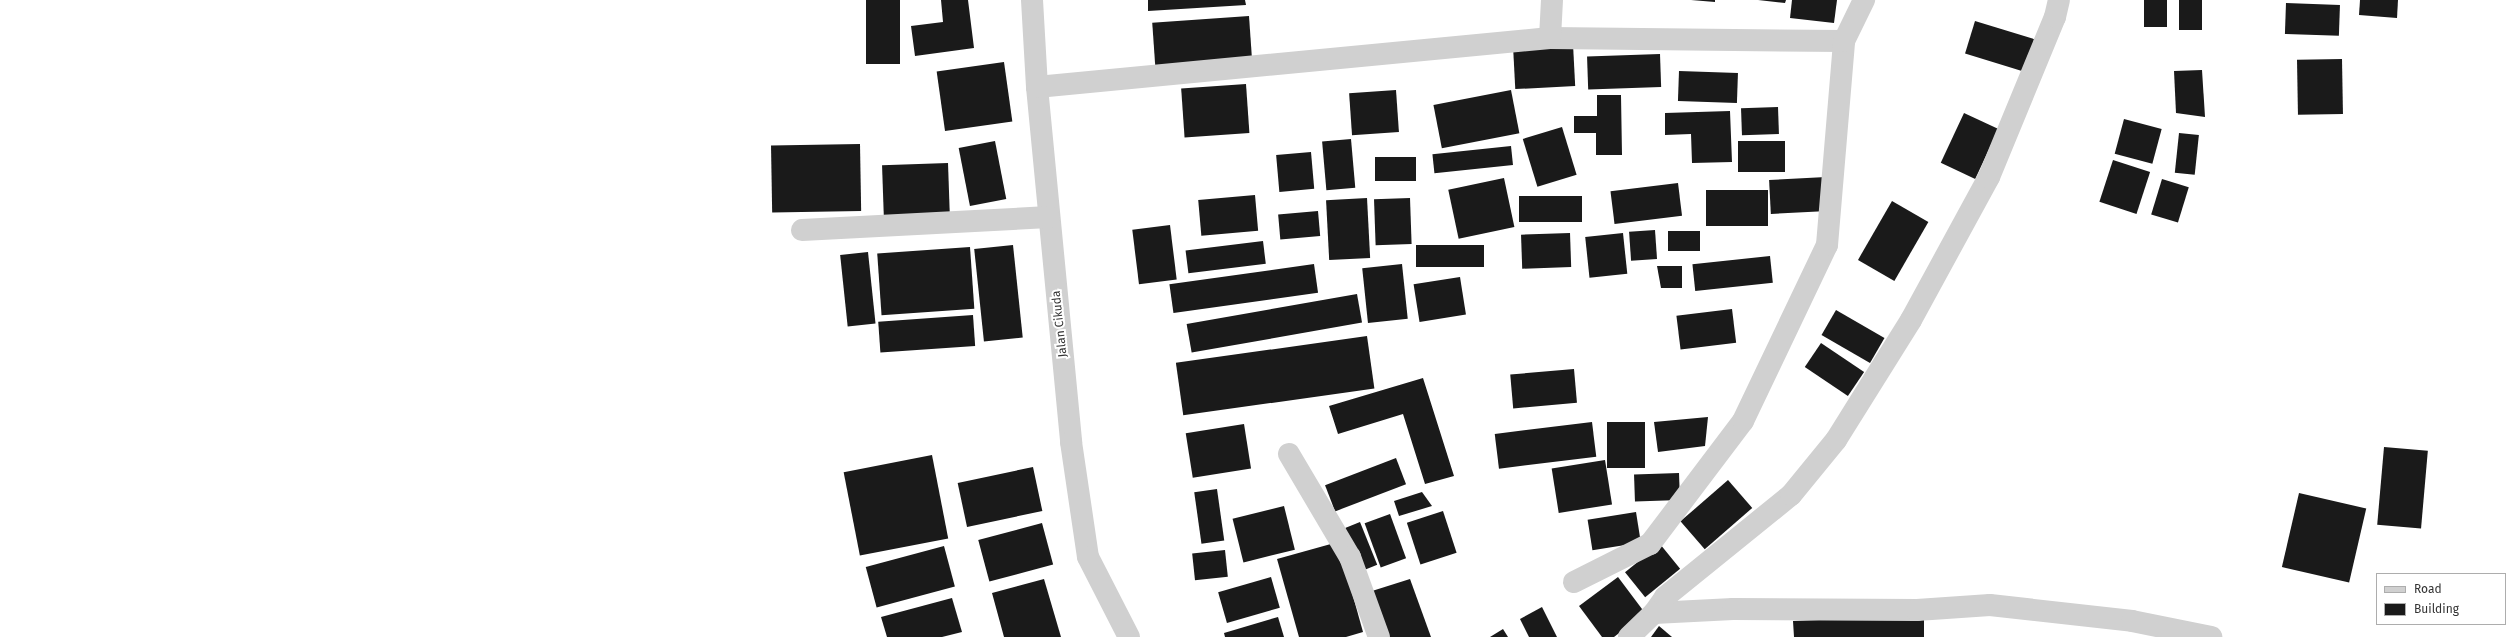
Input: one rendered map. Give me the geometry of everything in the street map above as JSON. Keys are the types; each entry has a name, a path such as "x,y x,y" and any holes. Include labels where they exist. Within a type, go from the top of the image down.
{"street":[{"name":"Jalan Cikuda","path":"1032,0 1049,217 1071,442 1088,556 1129,637"},
{"path":"1550,38 1552,0"},
{"path":"1574,582 1650,544 1743,421 1827,245 1844,42 1864,0"},
{"path":"1629,637 1654,614 1665,597 1791,495 1836,440 1911,320 1989,177 2055,17 2059,0"},
{"path":"1038,87 1550,38 1844,42"},
{"path":"802,230 1049,217"},
{"path":"1289,454 1350,556 1379,637"},
{"path":"1654,614 1733,609 1917,610 1990,605 2132,622 2211,637"}],"building":[{"path":"866,0 900,0 900,64 866,64"},
{"path":"941,0 968,0 974,48 915,56 911,26 943,22"},
{"path":"1148,0 1245,0 1246,5 1148,11"},
{"path":"1691,0 1715,0 1715,2"},
{"path":"1758,0 1786,0 1785,3"},
{"path":"1792,0 1837,0 1834,23 1790,18"},
{"path":"2144,0 2167,0 2167,27 2144,27"},
{"path":"2179,0 2202,0 2202,30 2179,30"},
{"path":"2360,0 2398,0 2397,18 2359,15"},
{"path":"2286,3 2340,5 2339,36 2285,34"},
{"path":"1249,16 1252,62 1155,69 1152,23"},
{"path":"1975,21 2034,39 2024,72 1965,54"},
{"path":"1573,44 1575,86 1515,89 1513,47"},
{"path":"1660,54 1661,87 1588,90 1587,57"},
{"path":"2342,59 2343,114 2298,115 2297,60"},
{"path":"1004,62 1012,121 945,131 937,71"},
{"path":"2202,70 2205,117 2176,113 2174,71"},
{"path":"1679,71 1738,73 1737,103 1678,101"},
{"path":"1246,84 1249,133 1185,137 1181,89"},
{"path":"1396,90 1399,132 1352,135 1349,93"},
{"path":"1511,90 1519,133 1442,148 1433,105"},
{"path":"1597,95 1621,95 1622,155 1596,155 1596,133 1574,133 1574,116 1597,116"},
{"path":"1778,107 1779,134 1742,135 1741,108"},
{"path":"1730,111 1732,162 1692,163 1691,134 1665,135 1665,113"},
{"path":"1964,113 1998,129 1975,179 1941,163"},
{"path":"2124,119 2162,129 2152,164 2115,154"},
{"path":"1562,127 1577,175 1537,187 1523,139"},
{"path":"2179,133 2199,135 2195,175 2175,173"},
{"path":"1351,139 1355,188 1326,190 1322,142"},
{"path":"995,141 1006,199 970,206 959,148"},
{"path":"1738,141 1785,141 1785,172 1738,172"},
{"path":"860,144 861,211 772,213 771,146"},
{"path":"1511,146 1513,165 1434,173 1432,154"},
{"path":"1311,152 1314,189 1279,192 1276,155"},
{"path":"1375,157 1416,157 1416,181 1375,181"},
{"path":"2113,160 2150,172 2136,214 2099,202"},
{"path":"948,163 950,218 884,220 882,165"},
{"path":"1826,177 1828,211 1771,214 1769,180"},
{"path":"1504,178 1514,227 1459,239 1448,190"},
{"path":"2162,179 2189,187 2178,223 2151,214"},
{"path":"1678,183 1682,216 1615,224 1611,191"},
{"path":"1706,190 1768,190 1768,226 1706,226"},
{"path":"1255,195 1258,231 1201,236 1198,200"},
{"path":"1519,196 1582,196 1582,222 1519,222"},
{"path":"1367,198 1370,258 1329,260 1326,200"},
{"path":"1410,198 1412,244 1376,245 1374,199"},
{"path":"1892,201 1928,222 1894,281 1858,260"},
{"path":"1318,211 1320,236 1280,239 1278,214"},
{"path":"1170,225 1177,280 1139,284 1132,230"},
{"path":"1655,230 1657,259 1631,261 1629,232"},
{"path":"1668,231 1700,231 1700,251 1668,251"},
{"path":"1570,233 1571,267 1522,269 1521,235"},
{"path":"1623,233 1627,274 1589,278 1585,237"},
{"path":"1263,241 1266,264 1188,273 1186,251"},
{"path":"1013,245 1023,337 984,342 974,249"},
{"path":"1416,245 1484,245 1484,267 1416,267"},
{"path":"970,247 974,309 882,315 877,253"},
{"path":"868,252 876,324 848,327 840,255"},
{"path":"1770,256 1773,283 1695,291 1692,264"},
{"path":"1314,264 1318,293 1173,313 1169,284"},
{"path":"1402,264 1408,319 1368,323 1362,268"},
{"path":"1657,266 1682,266 1682,288 1661,288"},
{"path":"1460,277 1466,315 1420,322 1414,284"},
{"path":"1357,294 1362,323 1192,353 1187,324"},
{"path":"1732,309 1736,343 1681,350 1676,316"},
{"path":"1836,310 1884,338 1870,363 1822,335"},
{"path":"973,315 975,346 880,353 878,322"},
{"path":"1367,336 1374,388 1183,415 1176,363"},
{"path":"1821,343 1864,372 1848,396 1805,367"},
{"path":"1574,369 1577,403 1513,408 1510,375"},
{"path":"1423,378 1454,476 1425,484 1403,414 1338,434 1329,406"},
{"path":"1708,417 1705,446 1658,452 1654,422"},
{"path":"1592,422 1596,457 1499,469 1495,434"},
{"path":"1607,422 1645,422 1645,468 1607,468"},
{"path":"1244,424 1251,468 1193,478 1186,433"},
{"path":"2384,447 2428,451 2421,529 2377,525"},
{"path":"932,455 948,538 860,556 844,472"},
{"path":"1396,458 1406,484 1335,511 1325,485"},
{"path":"1605,460 1612,504 1559,513 1552,468"},
{"path":"1033,467 1042,511 967,527 958,483"},
{"path":"1679,473 1680,500 1635,502 1634,475"},
{"path":"1728,480 1752,508 1705,549 1680,521"},
{"path":"1217,489 1224,540 1201,544 1194,492"},
{"path":"1422,492 1432,506 1399,516 1394,501"},
{"path":"2299,493 2366,509 2349,583 2282,567"},
{"path":"1284,506 1295,550 1243,562 1233,519"},
{"path":"1443,511 1457,553 1420,565 1407,523"},
{"path":"1636,512 1641,543 1592,550 1588,520"},
{"path":"1390,514 1406,558 1381,567 1365,523"},
{"path":"1360,522 1377,565 1362,571 1345,528"},
{"path":"1042,523 1053,565 989,582 978,540"},
{"path":"1338,542 1363,632 1346,637 1299,637 1277,559"},
{"path":"1660,544 1680,569 1645,597 1625,572"},
{"path":"944,546 955,587 877,608 866,567"},
{"path":"1225,550 1228,577 1195,580 1192,553"},
{"path":"1271,577 1280,608 1227,623 1218,592"},
{"path":"1618,577 1645,613 1614,637 1602,637 1579,606"},
{"path":"1044,579 1061,637 1004,637 992,593"},
{"path":"1410,579 1431,637 1387,637 1372,591"},
{"path":"952,598 962,632 942,637 887,637 881,617"},
{"path":"1542,607 1557,637 1529,637 1520,619"},
{"path":"1924,616 1924,637 1794,637 1793,621"},
{"path":"1278,617 1284,637 1225,637 1224,633"},
{"path":"1659,626 1672,637 1651,637"},
{"path":"1503,629 1508,637 1490,637"}]}
